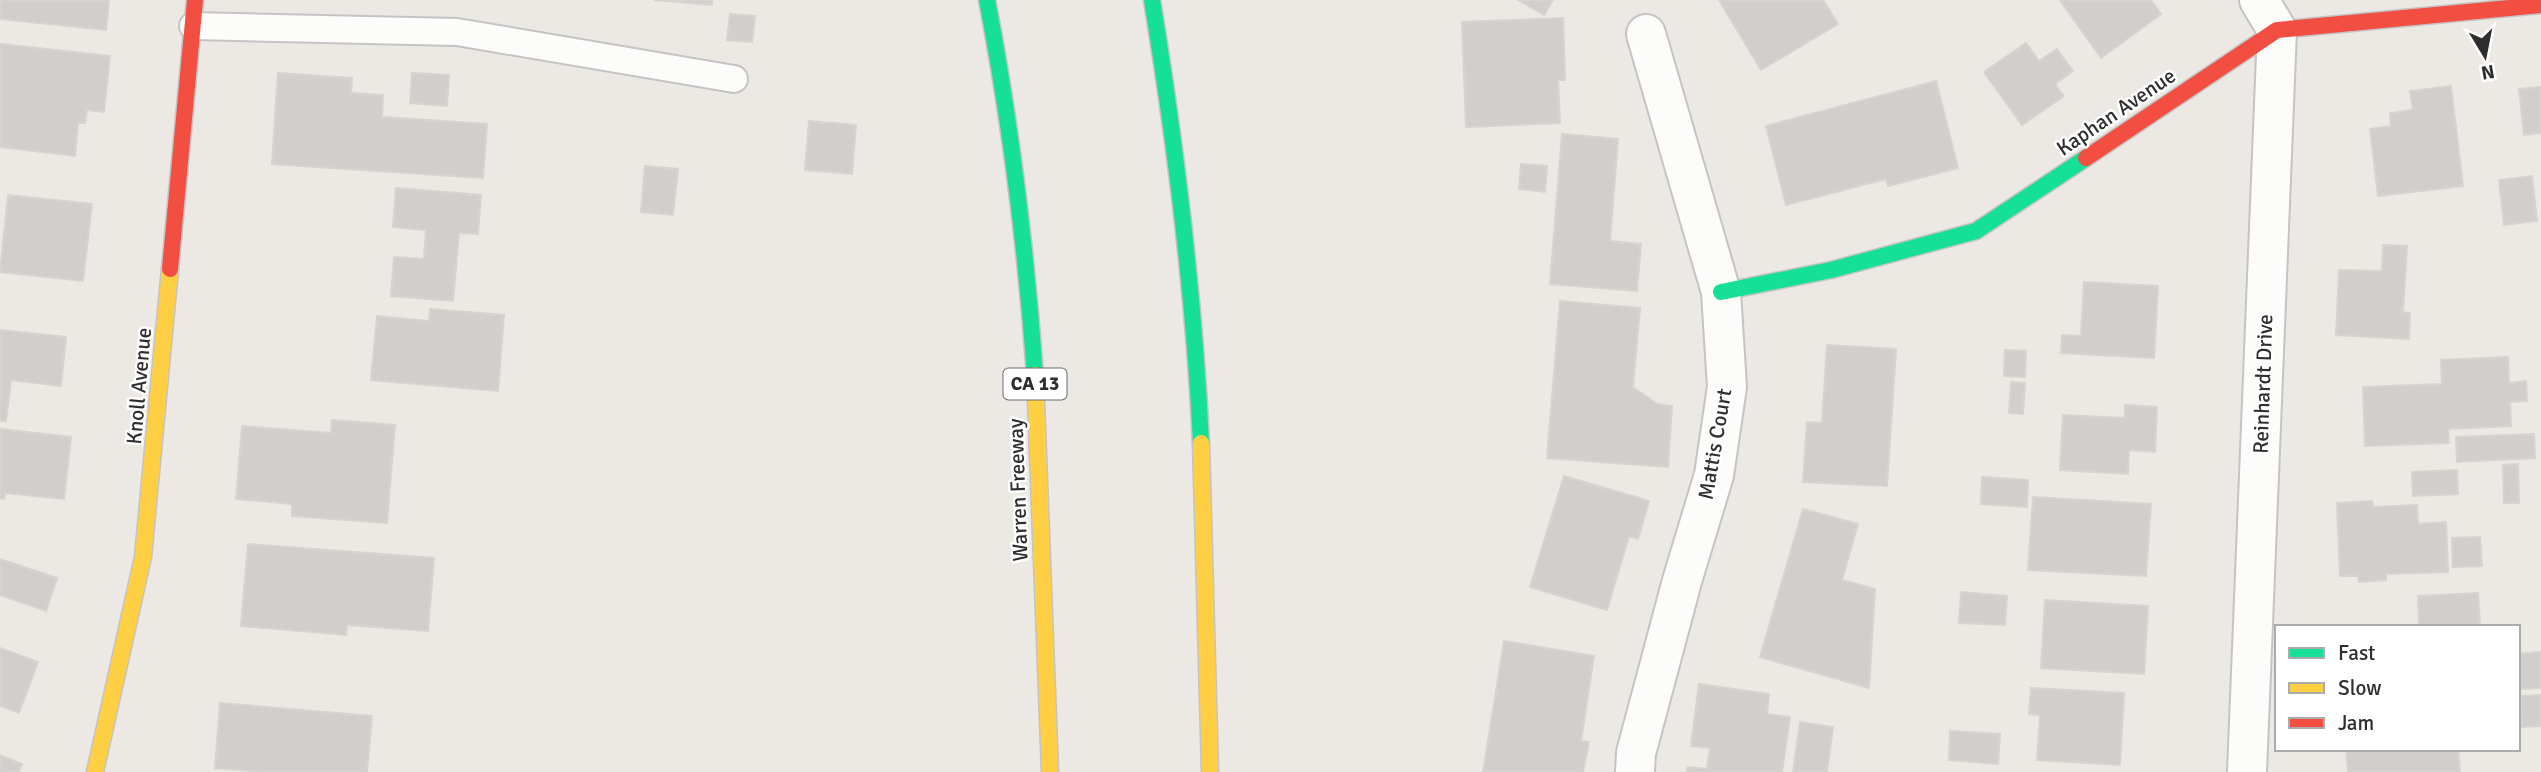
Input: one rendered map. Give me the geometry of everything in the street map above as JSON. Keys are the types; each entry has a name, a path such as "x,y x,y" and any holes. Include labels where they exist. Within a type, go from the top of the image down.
{"main road":[{"name":"Warren Freeway","path":"987,0 1014,156 1031,308 1050,772"},
{"path":"1152,0 1174,135 1192,300 1210,772"},
{"name":"Kaphan Avenue","path":"1721,292 1831,271 1976,230 2268,15 2541,5"},
{"name":"Knoll Avenue","path":"95,772 143,557 194,13"}],"street":[{"name":"Reinhardt Drive","path":"2247,772 2268,15"},
{"name":"Mattis Court","path":"1635,772 1636,753 1678,594 1714,475 1727,387 1721,292 1646,34"}],"lane":[{"path":"194,13 457,33 734,79"}],"building":[{"path":"0,0 109,0 106,30 0,19"},
{"path":"654,0 712,0 712,5"},
{"path":"1518,0 1553,0 1544,15"},
{"path":"1719,0 1823,0 1838,24 1761,70"},
{"path":"2060,0 2151,0 2161,14 2101,58"},
{"path":"730,14 755,16 752,42 727,40"},
{"path":"1563,18 1565,80 1558,80 1560,123 1466,127 1462,22"},
{"path":"2026,43 2039,61 2057,49 2073,71 2055,84 2064,96 2022,125 1984,72"},
{"path":"0,44 110,56 104,112 87,110 85,123 78,123 75,156 0,147"},
{"path":"278,73 352,78 351,93 383,95 382,117 487,124 483,178 272,164"},
{"path":"412,73 449,75 447,106 410,103"},
{"path":"1936,81 1958,168 1888,186 1886,179 1786,205 1766,126"},
{"path":"2451,86 2463,186 2378,196 2370,129 2391,126 2390,113 2413,110 2410,91"},
{"path":"2541,87 2541,133 2524,135 2519,89"},
{"path":"809,121 856,125 852,174 805,170"},
{"path":"1562,134 1618,139 1610,241 1641,244 1637,291 1550,284"},
{"path":"1521,164 1547,166 1545,192 1519,189"},
{"path":"645,166 678,169 673,215 641,212"},
{"path":"2532,176 2537,221 2504,225 2499,180"},
{"path":"396,188 481,195 478,234 459,233 453,301 391,296 394,257 424,259 426,230 393,227"},
{"path":"8,195 92,204 83,281 0,272"},
{"path":"2383,245 2407,246 2403,312 2410,313 2409,339 2336,335 2339,270 2382,271"},
{"path":"2084,282 2158,286 2154,358 2061,353 2062,335 2081,336"},
{"path":"1560,301 1640,308 1633,387 1657,404 1672,406 1668,467 1547,458"},
{"path":"430,309 504,315 498,391 371,380 377,316 429,321"},
{"path":"0,330 66,337 61,386 11,380 6,421 0,421"},
{"path":"1827,345 1896,349 1887,486 1803,482 1807,422 1822,423"},
{"path":"2005,350 2026,351 2025,377 2004,376"},
{"path":"2508,357 2509,383 2526,381 2527,401 2510,402 2511,426 2448,429 2449,443 2365,446 2363,387 2442,384 2441,360"},
{"path":"2011,382 2025,383 2023,414 2009,413"},
{"path":"2125,405 2157,407 2155,452 2129,450 2128,474 2060,470 2063,415 2125,418"},
{"path":"332,420 395,425 387,523 292,516 292,504 236,499 242,426 331,433"},
{"path":"0,429 71,437 64,499 5,493 4,499 0,498"},
{"path":"2534,434 2535,458 2457,462 2456,437"},
{"path":"2518,464 2519,503 2504,503 2503,465"},
{"path":"2457,470 2458,494 2413,496 2412,472"},
{"path":"1564,476 1649,501 1638,539 1629,536 1607,610 1530,587"},
{"path":"1982,477 2028,480 2027,507 1981,504"},
{"path":"2033,497 2151,504 2146,576 2028,570"},
{"path":"2372,501 2373,507 2417,505 2418,524 2446,522 2448,572 2386,574 2386,580 2359,582 2358,576 2340,576 2337,503"},
{"path":"1803,509 1858,524 1842,580 1875,589 1869,688 1760,657"},
{"path":"2480,537 2482,566 2453,567 2452,538"},
{"path":"248,544 434,558 428,631 347,625 346,635 241,626"},
{"path":"0,559 57,578 46,611 0,595"},
{"path":"1961,592 2007,596 2005,625 1959,623"},
{"path":"2478,593 2480,625 2419,625 2418,596"},
{"path":"2045,600 2148,606 2144,674 2041,668"},
{"path":"1504,641 1594,656 1581,741 1589,742 1583,772 1483,772"},
{"path":"0,648 38,662 19,713 0,706"},
{"path":"2541,652 2541,688 2520,689 2520,654"},
{"path":"1699,684 1769,694 1767,714 1790,717 1782,772 1687,772 1688,767 1707,769 1710,748 1691,746"},
{"path":"2031,688 2124,693 2120,765 2037,760 2040,715 2029,714"},
{"path":"2541,695 2541,726 2522,727 2521,696"},
{"path":"220,703 372,716 367,772 265,772 215,768"},
{"path":"1800,722 1833,727 1827,772 1793,772"},
{"path":"1950,731 2000,734 1998,764 1949,760"},
{"path":"2346,751 2458,751 2460,772 2348,772"},
{"path":"0,755 22,764 19,772 0,772"}],"traffic: fast":[{"path":"987,0 1017,187 1035,375"},
{"path":"1152,0 1183,221 1201,443"},
{"path":"1721,292 1831,270 1976,231 2086,158"}],"traffic: slow":[{"path":"95,772 143,557 170,269"},
{"path":"1035,375 1050,772"},
{"path":"1201,443 1210,772"}],"traffic: jam":[{"path":"170,269 195,0"},
{"path":"2086,158 2277,30 2541,5"}]}
